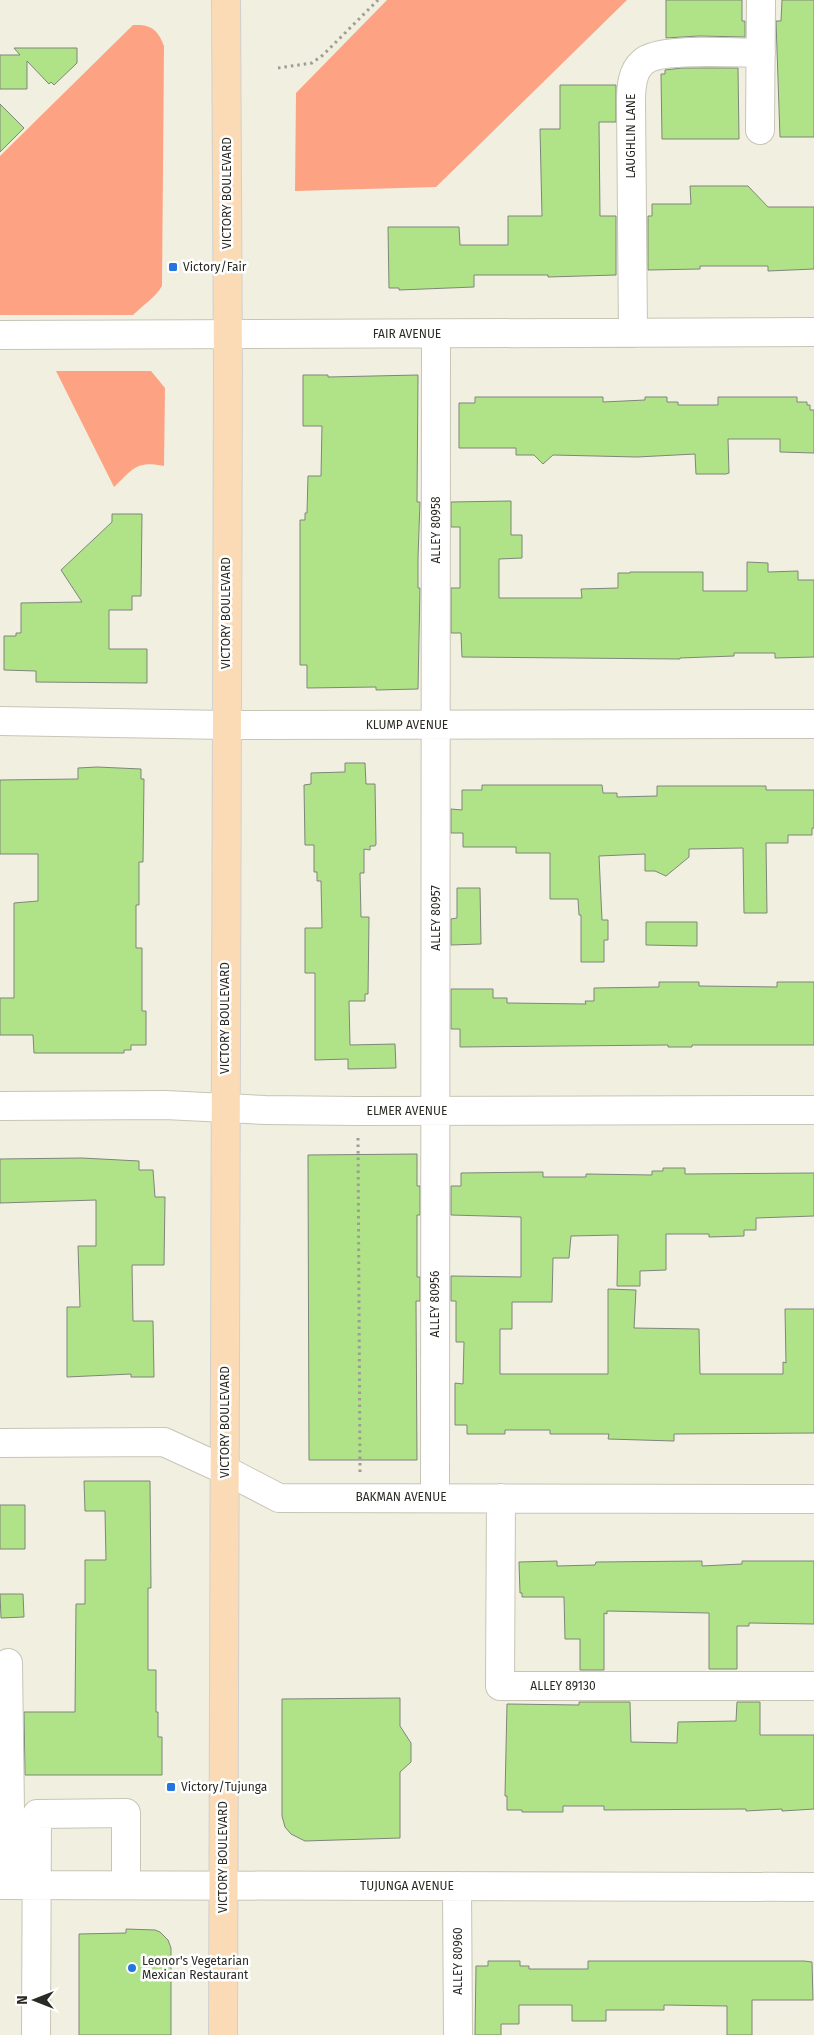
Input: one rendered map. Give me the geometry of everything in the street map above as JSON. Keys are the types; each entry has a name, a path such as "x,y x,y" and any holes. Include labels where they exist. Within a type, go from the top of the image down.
{"main road":[{"name":"VICTORY BOULEVARD","path":"223,2035 224,1107 228,335 226,0"}],"street":[{"path":"760,130 761,0"},
{"name":"LAUGHLIN LANE","path":"633,332 631,87 634,73 643,62 656,54 761,53"},
{"name":"FAIR AVENUE","path":"0,335 814,332"},
{"name":"ALLEY 80958","path":"436,334 436,726"},
{"name":"KLUMP AVENUE","path":"0,722 436,726 814,724"},
{"name":"ALLEY 80957","path":"435,1111 436,726"},
{"name":"ELMER AVENUE","path":"0,1106 165,1105 265,1110 358,1111 814,1110"},
{"name":"ALLEY 80956","path":"435,1111 435,1497"},
{"name":"BAKMAN AVENUE","path":"0,1443 164,1442 225,1470 279,1498 814,1499"},
{"name":"ALLEY 89130","path":"500,1498 500,1686 814,1686"},
{"path":"8,1663 16,1885 36,2035"},
{"path":"16,1885 37,1814 126,1813 126,1885"},
{"name":"TUJUNGA AVENUE","path":"16,1885 814,1887"},
{"name":"ALLEY 80960","path":"457,1886 458,2035"}],"path":[{"path":"278,68 312,63 323,55 378,0"},
{"path":"358,1111 360,1498"}],"shaded area":[{"path":"387,0 627,0 436,187 295,191 296,93"},
{"path":"133,25 144,25 153,29 159,35 164,46 162,286 133,315 0,315 0,156"},
{"path":"56,371 151,371 165,388 164,466 147,464 136,467 114,487"}],"building":[{"path":"666,0 742,0 742,21 745,21 745,37 699,36 666,38"},
{"path":"782,0 814,0 814,137 780,137 776,21 781,21"},
{"path":"14,48 77,48 77,63 54,85 51,82 49,84 27,61 27,89 0,89 0,55 20,55"},
{"path":"682,68 738,68 739,139 662,139 661,74 665,74 665,70"},
{"path":"560,85 616,85 616,122 599,122 600,216 616,216 616,275 548,277 548,275 474,275 474,287 399,290 399,288 389,288 388,227 459,227 460,245 508,245 508,216 542,216 540,129 560,129"},
{"path":"0,104 24,128 0,152"},
{"path":"690,186 748,186 768,207 814,207 814,269 768,271 768,266 700,266 700,269 648,270 648,216 652,216 652,204 691,204"},
{"path":"303,375 328,375 328,377 418,375 417,502 420,502 418,588 420,588 418,689 376,690 376,687 307,688 307,665 300,665 300,520 305,520 305,513 307,513 308,476 321,476 322,426 303,426"},
{"path":"475,397 603,397 603,402 645,400 645,397 667,397 667,402 678,402 678,405 718,405 718,397 797,397 797,402 807,402 807,405 810,405 810,410 814,410 814,453 780,452 780,439 728,439 729,473 726,474 696,474 695,454 637,457 553,455 543,464 534,455 516,455 516,448 459,448 459,403 475,403"},
{"path":"511,501 511,535 522,535 522,558 499,559 499,598 582,598 581,589 618,588 618,573 630,572 703,572 703,591 747,591 747,562 768,563 768,572 798,571 798,580 814,580 814,657 775,658 775,653 734,653 734,656 680,659 462,657 461,633 451,633 451,588 460,588 460,527 451,527 451,502"},
{"path":"112,514 142,514 141,596 132,596 132,610 109,610 109,649 147,649 147,683 36,682 36,671 4,670 4,636 16,636 16,633 21,633 21,603 82,602 61,570 112,522"},
{"path":"345,763 365,763 366,784 375,784 376,844 375,846 370,846 370,850 364,849 364,873 360,873 361,917 369,917 368,994 365,994 365,1001 349,1001 350,1045 395,1044 396,1068 348,1069 348,1059 315,1060 315,973 305,973 305,928 322,928 321,881 317,881 317,872 314,872 314,845 305,845 304,785 311,784 311,773 345,772"},
{"path":"78,768 141,769 141,779 144,779 143,862 139,862 136,948 142,948 142,1011 146,1011 146,1045 131,1045 131,1050 124,1050 124,1053 34,1053 33,1035 0,1035 0,998 14,998 14,903 38,901 38,854 0,854 0,780 78,779"},
{"path":"482,785 602,785 603,793 617,793 617,797 657,796 657,786 766,786 766,790 814,790 814,828 812,828 812,835 788,835 788,843 766,843 767,913 744,913 743,848 689,849 689,857 666,876 655,871 645,871 645,854 599,856 602,920 608,920 608,940 604,940 604,962 581,962 581,915 579,915 578,899 550,899 550,853 516,853 516,847 463,847 463,833 451,833 451,809 462,810 462,790 482,790"},
{"path":"457,888 480,888 481,944 451,945 451,919 457,918"},
{"path":"646,922 697,922 697,946 646,945"},
{"path":"659,982 699,982 699,986 777,987 777,982 814,982 814,1045 460,1047 460,1029 451,1029 451,989 493,989 493,998 507,998 507,1003 586,1004 585,1001 594,1001 594,988 659,987"},
{"path":"417,1154 417,1186 420,1186 420,1215 417,1215 417,1277 420,1277 420,1301 416,1301 417,1460 309,1460 308,1155"},
{"path":"82,1158 139,1161 139,1170 153,1170 155,1197 165,1197 164,1265 132,1265 133,1321 153,1321 154,1377 131,1377 131,1374 67,1377 67,1307 80,1307 78,1246 96,1246 96,1200 0,1203 0,1159"},
{"path":"663,1168 685,1168 685,1174 814,1173 814,1216 756,1218 756,1230 744,1230 744,1236 709,1237 709,1234 666,1234 666,1270 640,1271 640,1286 617,1286 618,1235 571,1236 569,1258 553,1258 552,1302 512,1302 512,1329 500,1329 500,1374 608,1374 608,1289 636,1290 634,1328 699,1329 700,1374 783,1374 783,1362 786,1363 785,1309 814,1309 814,1433 674,1434 674,1441 608,1439 609,1434 550,1434 550,1430 505,1430 505,1434 467,1434 467,1425 455,1425 455,1383 463,1384 464,1342 456,1342 456,1301 451,1301 451,1276 521,1277 521,1217 451,1215 451,1186 461,1186 461,1173 543,1172 543,1177 586,1177 586,1174 652,1175 652,1171 663,1171"},
{"path":"84,1481 150,1481 151,1588 148,1588 148,1670 156,1670 156,1712 158,1712 158,1737 162,1737 162,1775 25,1775 24,1712 75,1712 76,1604 85,1604 85,1560 106,1560 105,1511 85,1511"},
{"path":"0,1505 25,1505 25,1549 0,1549"},
{"path":"557,1561 557,1566 595,1565 596,1562 702,1561 702,1566 742,1564 742,1561 814,1561 814,1624 749,1623 749,1626 737,1626 737,1669 709,1669 709,1613 607,1611 607,1614 604,1613 604,1670 580,1670 580,1639 565,1639 564,1597 522,1597 522,1593 520,1593 519,1562"},
{"path":"0,1594 23,1594 24,1617 1,1618"},
{"path":"400,1698 400,1726 411,1743 411,1762 400,1772 400,1838 305,1841 291,1834 285,1827 282,1816 282,1699"},
{"path":"579,1702 630,1702 631,1742 677,1743 678,1722 736,1721 737,1702 760,1702 760,1735 814,1735 814,1809 782,1811 782,1809 746,1811 746,1809 604,1810 604,1806 563,1806 563,1812 507,1810 507,1796 505,1796 507,1704 579,1705"},
{"path":"126,1929 155,1930 168,1940 171,1948 171,2035 79,2035 79,1934 126,1933"},
{"path":"488,1961 520,1961 520,1966 529,1966 529,1969 588,1969 588,1961 804,1961 812,1962 813,2000 752,2000 752,2035 727,2035 727,2006 664,2005 664,2010 606,2010 606,2021 572,2021 572,2005 519,2005 519,2024 501,2024 501,2035 475,2035 476,1966 488,1966"}],"place":[{"name":"Victory/Fair","path":"173,267"},
{"name":"Victory/Tujunga","path":"171,1787"},
{"name":"Leonor's Vegetarian Mexican Restaurant","path":"132,1968"}]}
